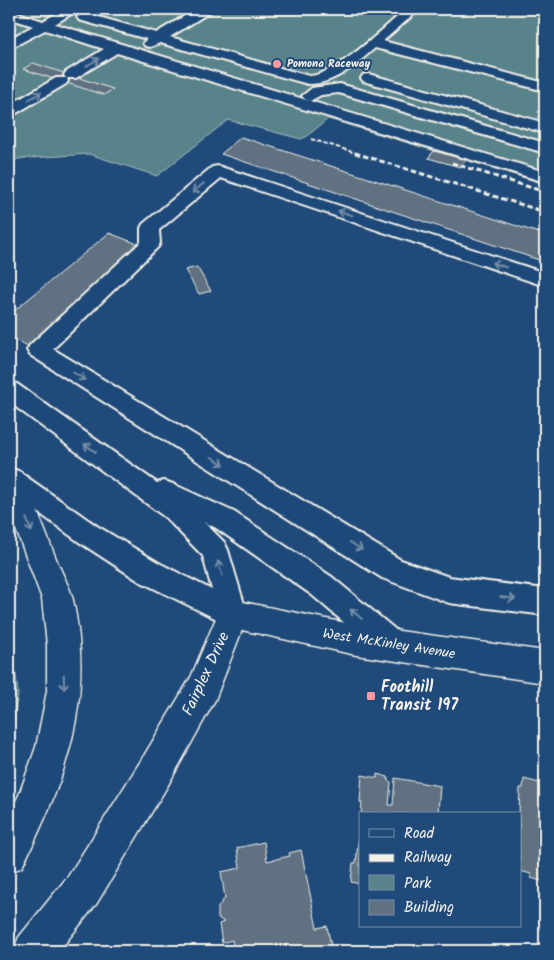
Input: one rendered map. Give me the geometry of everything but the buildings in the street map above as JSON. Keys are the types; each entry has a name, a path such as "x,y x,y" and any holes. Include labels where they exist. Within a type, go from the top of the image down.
{"main road":[{"path":"9,854 34,804 54,747 64,691 63,645 57,599 10,479"},
{"name":"West McKinley Avenue","path":"233,614 356,640 545,667"},
{"name":"Fairplex Drive","path":"33,951 83,890 155,772 203,688 233,614"}],"street":[{"path":"12,15 30,9"},
{"path":"9,45 73,9"},
{"path":"99,9 84,17 308,80 322,80 340,70 414,9"},
{"path":"134,54 205,9"},
{"path":"12,15 134,54 545,177"},
{"path":"373,42 545,87"},
{"path":"9,112 115,48"},
{"path":"368,78 545,128"},
{"path":"299,104 317,91 340,88 545,148"},
{"path":"545,280 218,171 150,228 151,243 38,350 392,569 449,590 545,602"},
{"path":"9,390 175,510 215,550 233,614"},
{"path":"119,470 225,520 322,586 393,646"},
{"name":"Fairplex Drive","path":"10,479 88,534 148,572 233,614"}],"green space":[{"name":"Pomona Raceway","path":"9,9 545,9 545,184 328,119 301,139 228,120 157,176 89,154 17,159 9,169"},
{"path":"9,611 18,694 9,748"}],"railway":[{"path":"311,139 359,154"},
{"path":"355,153 545,212"},
{"path":"452,163 545,192"}],"place":[{"name":"Pomona Raceway","path":"277,64"},
{"name":"Foothill Transit 197","path":"371,696"}]}
